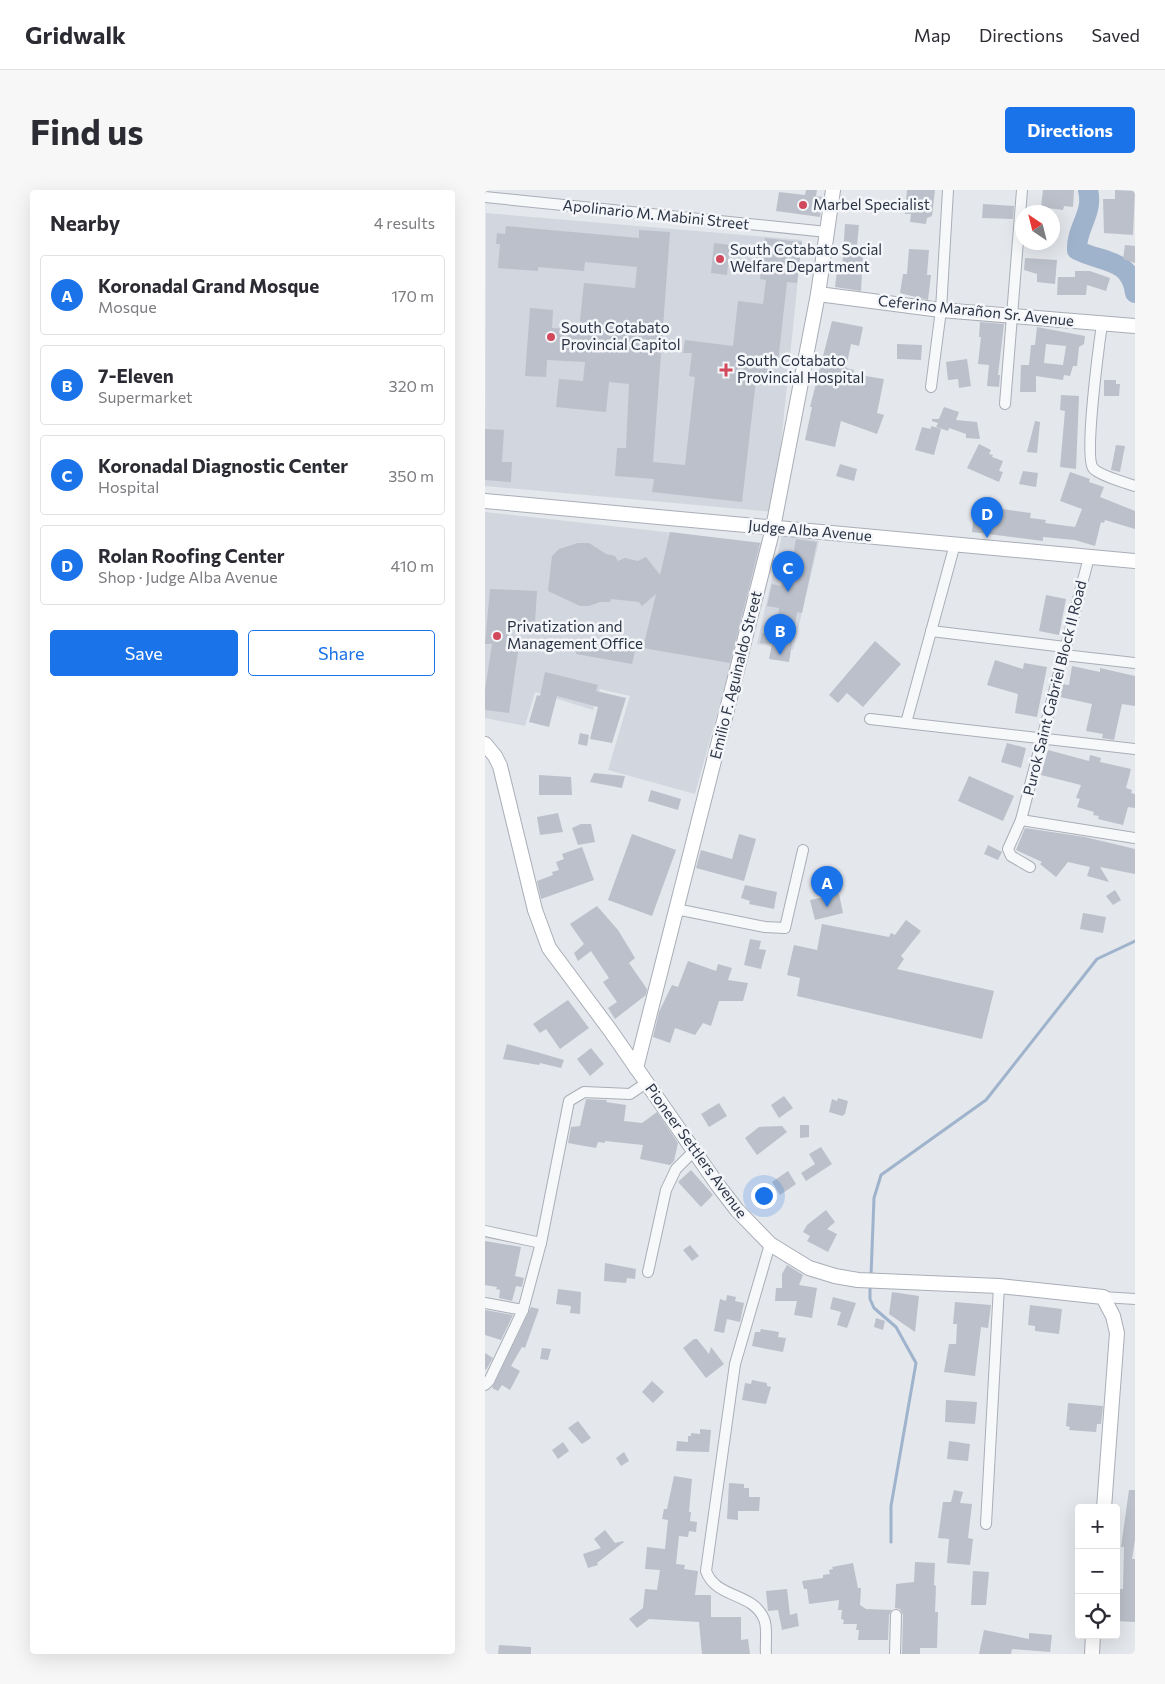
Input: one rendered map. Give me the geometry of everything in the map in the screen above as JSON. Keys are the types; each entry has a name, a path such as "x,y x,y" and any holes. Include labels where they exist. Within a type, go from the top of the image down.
{"street":[{"name":"Emilio F. Aguinaldo Street","path":"636,1068 773,528 818,294 833,190"},
{"path":"931,387 941,310 948,190"},
{"path":"1005,404 1022,190"},
{"name":"Apolinario M. Mabini Street","path":"485,197 827,232"},
{"name":"Ceferino Marañon Sr. Avenue","path":"818,294 941,310 1132,326"},
{"path":"1101,324 1090,440 1091,464 1095,470 1135,486"},
{"name":"Judge Alba Avenue","path":"485,501 1135,561"},
{"path":"906,723 955,544"},
{"name":"Purok Saint Gabriel Block II Road","path":"1030,867 1011,856 1008,849 1021,820 1089,557"},
{"path":"931,631 1135,663"},
{"path":"870,719 1135,749"},
{"name":"Pioneer Settlers Avenue","path":"485,744 495,756 500,766 542,932 549,948 647,1083 693,1152 737,1210 770,1244 809,1268 858,1280 999,1286 1103,1297"},
{"path":"1021,820 1135,838"},
{"path":"676,909 765,927 785,928 803,850"},
{"path":"485,1385 489,1381 523,1310 541,1243 569,1102 584,1092 630,1094 647,1083"},
{"path":"647,1272 671,1176 693,1152"},
{"path":"485,1231 541,1243"},
{"path":"766,1654 765,1620 755,1604 719,1589 710,1581 706,1572 725,1423 735,1364 770,1244"},
{"path":"986,1524 999,1286"},
{"path":"1103,1297 1135,1299"},
{"path":"1103,1297 1113,1316 1117,1333 1104,1504"},
{"path":"485,1303 523,1310"},
{"path":"895,1654 896,1615"},
{"path":"1092,1654 1093,1639"}],"shaded area":[{"path":"486,213 802,240 774,512 485,486"},
{"path":"485,512 764,543 695,794 608,770 630,696 600,689 593,710 535,692 525,726 485,718"},
{"path":"782,535 819,541 793,650 757,644"}],"building":[{"name":"Marbel Specialist","path":"806,190 817,190 816,196 823,197 820,217 776,211 779,192 805,195"},
{"path":"907,190 935,190 932,216 927,218 926,224 910,222 911,214 905,214"},
{"path":"1043,190 1074,190 1073,207 1064,206 1063,210 1060,210 1060,205 1041,205"},
{"path":"1115,190 1135,191 1133,235 1104,233 1103,199 1115,199"},
{"path":"983,204 1014,206 1013,219 982,218"},
{"path":"845,224 859,225 856,255 863,256 861,291 835,287 837,271 842,271"},
{"path":"506,226 639,238 639,230 670,232 653,462 685,465 695,377 689,376 692,353 683,353 685,340 733,346 738,301 763,304 766,280 760,279 765,238 802,242 797,283 787,282 778,362 773,361 768,377 756,380 742,502 652,492 654,479 615,476 617,448 626,448 629,384 609,382 606,412 556,407 559,379 583,381 585,362 547,360 546,377 525,376 530,308 553,310 552,328 579,329 584,283 635,288 637,267 585,262 584,271 538,267 538,271 498,268 500,244 496,244 497,233 505,234"},
{"name":"South Cotabato Social Welfare Department","path":"714,243 730,245 727,275 711,273"},
{"path":"1125,245 1135,246 1135,263 1123,259"},
{"path":"909,249 929,250 927,275 931,275 928,300 900,293 903,274 907,274"},
{"path":"1025,258 1057,260 1055,284 1037,282 1037,274 1024,270"},
{"path":"1075,271 1090,271 1110,278 1106,291 1087,285 1086,295 1057,295 1058,277 1075,277"},
{"path":"832,321 863,327 859,346 851,344 846,368 854,370 853,374 884,379 877,413 884,415 877,434 841,421 835,447 805,440 812,407 810,407"},
{"path":"980,322 1004,324 998,375 1000,375 999,387 987,386 989,365 978,364 981,337 979,337"},
{"path":"1037,327 1085,336 1084,344 1079,347 1077,366 1073,366 1070,376 1064,375 1063,380 1036,376 1036,392 1020,392 1021,365 1029,365 1031,345 1035,345","holes":["1046,344 1066,346 1063,365 1044,363"]},
{"path":"897,344 922,345 921,360 897,359"},
{"path":"967,359 971,386 959,388 958,379 948,380 946,362"},
{"path":"1104,380 1116,380 1116,384 1120,384 1119,396 1104,396"},
{"path":"1061,395 1079,396 1076,469 1060,467 1065,411 1060,410"},
{"path":"944,407 959,412 956,420 977,422 980,439 966,438 966,434 949,428 948,431 936,427 938,423 932,421 932,419 939,419"},
{"path":"1035,421 1040,422 1037,453 1027,452"},
{"path":"931,426 941,429 934,455 915,450 922,427 931,429"},
{"path":"485,429 504,430 502,462 512,462 511,482 485,480"},
{"path":"979,444 991,450 989,454 993,455 992,457 1003,461 999,471 1003,472 999,482 967,468"},
{"path":"1116,445 1125,446 1120,472 1111,470"},
{"path":"840,464 857,469 854,481 836,476"},
{"path":"1023,471 1038,473 1036,487 1019,484"},
{"path":"1070,472 1090,479 1089,482 1104,487 1100,497 1135,511 1135,529 1105,520 1104,523 1101,522 1095,546 1075,540 1043,537 1043,541 972,532 975,502 996,504 995,508 1031,513 1030,518 1046,520 1045,523 1075,527 1082,509 1060,501"},
{"path":"670,532 760,543 730,663 643,648 656,594 642,606 639,602 611,599 610,602 580,606 548,591 552,556 559,549 578,543 589,543 606,554 615,556 618,561 625,558 638,561 646,557 660,575"},
{"path":"796,539 817,542 802,613 797,612 789,662 769,659 772,644 760,643 762,633 775,635 779,608 767,606 772,584 781,586 784,571 790,572"},
{"path":"490,589 537,591 535,622 512,621 510,623 507,651 518,652 509,713 485,710 485,690 492,644 485,644"},
{"path":"1046,595 1066,599 1059,635 1039,631"},
{"path":"579,641 635,651 632,664 576,654"},
{"path":"875,641 901,664 863,707 847,693 838,703 829,695"},
{"path":"995,660 1023,669 1024,663 1047,667 1037,717 1015,713 1018,694 987,685"},
{"path":"1072,666 1100,672 1100,668 1135,676 1135,706 1122,704 1114,740 1102,738 1103,734 1086,731 1092,704 1060,697 1063,684 1069,685"},
{"path":"545,672 598,685 596,691 626,698 612,743 590,739 598,707 557,696 549,727 529,722 537,695 540,696"},
{"path":"580,733 589,735 587,746 578,744"},
{"path":"1007,743 1026,748 1021,768 1001,762"},
{"path":"1048,750 1089,761 1090,755 1101,758 1100,762 1131,769 1126,788 1132,790 1131,793 1135,794 1135,808 1128,807 1123,825 1098,819 1099,816 1093,815 1094,812 1077,807 1080,799 1076,798 1081,785 1041,775"},
{"path":"594,773 625,776 622,788 590,782"},
{"path":"539,775 571,777 572,795 539,795"},
{"path":"969,776 1014,796 1003,821 958,801"},
{"path":"651,790 681,799 678,810 648,801"},
{"path":"558,813 563,832 540,835 537,817"},
{"path":"581,824 591,824 595,842 578,845 572,828"},
{"path":"1025,828 1085,837 1135,849 1135,874 1100,867 1109,882 1087,876 1090,867 1068,862 1056,877 1040,864 1042,862 1016,850"},
{"path":"632,834 676,850 652,916 608,900"},
{"path":"739,834 756,839 744,881 696,868 701,850 732,859"},
{"path":"988,845 1002,852 998,860 984,854"},
{"path":"582,847 594,880 541,899 537,881 553,875 552,872 559,870 556,862 564,859 562,854"},
{"path":"745,885 777,892 774,909 749,904 750,901 741,898"},
{"path":"1115,890 1121,900 1113,905 1106,896"},
{"path":"839,894 843,913 815,920 810,900"},
{"path":"597,906 618,930 635,958 629,963 647,989 646,995 615,1019 608,1008 617,1002 603,982 609,978 591,951 578,961 574,953 584,944 570,924"},
{"path":"1083,913 1106,917 1103,933 1080,929"},
{"path":"906,920 921,931 901,956 904,959 897,969 994,991 982,1039 797,996 800,978 787,975 794,945 817,950 822,924 889,937 891,933 895,935"},
{"path":"750,939 761,941 759,949 766,950 761,969 744,965"},
{"path":"688,961 716,971 718,964 732,968 728,980 748,983 743,1001 719,1001 711,1026 703,1023 695,1035 675,1028 670,1043 653,1037 659,1012 672,985 678,987"},
{"path":"568,1000 589,1028 560,1049 546,1029 540,1033 533,1024"},
{"path":"507,1044 564,1060 561,1068 540,1063 539,1065 503,1059"},
{"path":"591,1048 604,1064 590,1076 577,1059"},
{"path":"784,1096 793,1108 779,1118 771,1105"},
{"path":"838,1098 848,1101 845,1114 842,1116 829,1112 832,1099 837,1101"},
{"path":"586,1099 607,1100 606,1102 626,1105 624,1121 642,1123 657,1112 678,1143 674,1161 670,1165 640,1159 643,1145 605,1141 605,1143 598,1142 596,1148 568,1143 571,1127 580,1126"},
{"path":"719,1103 727,1116 709,1127 701,1114"},
{"path":"800,1125 809,1125 809,1137 800,1138"},
{"path":"782,1126 787,1132 757,1155 745,1138 759,1127"},
{"path":"821,1147 832,1164 806,1181 801,1173 815,1164 809,1154"},
{"path":"691,1170 713,1195 701,1207 678,1182"},
{"path":"788,1171 796,1184 780,1195 772,1182"},
{"path":"826,1210 835,1222 827,1229 837,1234 828,1252 807,1241 810,1236 803,1232 807,1225"},
{"path":"485,1241 521,1247 515,1276 524,1278 522,1287 516,1286 512,1301 499,1298 500,1290 496,1289 497,1287 485,1285"},
{"path":"690,1245 699,1256 692,1261 683,1250"},
{"path":"605,1263 636,1269 635,1279 627,1278 626,1283 604,1281"},
{"path":"787,1265 803,1275 799,1285 817,1288 812,1318 794,1315 797,1301 775,1301 776,1288 782,1288 782,1274"},
{"path":"558,1289 581,1292 580,1314 570,1313 571,1306 556,1304"},
{"path":"892,1292 919,1296 915,1332 889,1314"},
{"path":"727,1295 736,1297 735,1301 744,1303 740,1322 727,1319 724,1333 714,1331 720,1299 726,1301"},
{"path":"833,1297 856,1303 847,1328 837,1325 841,1312 830,1309"},
{"path":"955,1302 991,1305 988,1328 981,1327 975,1376 944,1372 949,1344 956,1344 957,1324 953,1324"},
{"path":"1030,1305 1062,1309 1059,1334 1035,1331 1035,1326 1028,1325"},
{"path":"531,1307 539,1309 525,1348 522,1347 511,1366 520,1371 510,1390 502,1385 498,1391 492,1388"},
{"path":"485,1310 513,1315 501,1340 485,1335"},
{"path":"876,1318 885,1321 883,1330 874,1327"},
{"path":"761,1329 779,1332 778,1337 786,1338 783,1352 752,1346 755,1332 760,1332"},
{"path":"694,1339 697,1339 709,1354 711,1347 724,1364 706,1378 683,1348"},
{"path":"542,1348 551,1349 548,1360 540,1359"},
{"path":"485,1353 493,1358 486,1370 485,1369"},
{"path":"752,1380 767,1383 767,1386 771,1387 766,1404 742,1400 745,1383 751,1384"},
{"path":"652,1381 664,1392 653,1403 642,1392"},
{"path":"946,1400 977,1402 975,1424 945,1422"},
{"path":"1068,1403 1103,1406 1101,1424 1097,1424 1096,1432 1069,1430 1070,1427 1066,1426"},
{"path":"578,1421 591,1438 582,1444 568,1428"},
{"path":"700,1429 711,1430 709,1452 676,1451 677,1441 688,1442 688,1436 691,1436 691,1433 700,1434"},
{"path":"949,1441 970,1444 968,1461 947,1459"},
{"path":"563,1442 569,1451 558,1459 552,1450"},
{"path":"624,1452 629,1461 621,1466 616,1458"},
{"path":"674,1476 692,1479 690,1521 697,1522 696,1532 689,1531 688,1537 679,1536 676,1564 685,1565 684,1569 698,1571 695,1595 711,1595 711,1617 741,1617 741,1640 748,1639 750,1654 702,1654 699,1622 649,1619 637,1628 629,1619 643,1608 645,1589 657,1590 660,1570 645,1569 647,1547 665,1549 668,1520 662,1519 664,1509 667,1509"},
{"path":"729,1483 744,1484 744,1488 749,1488 749,1497 760,1497 759,1511 738,1511 738,1520 727,1519"},
{"path":"954,1490 963,1492 960,1503 972,1504 968,1538 973,1539 970,1565 947,1563 949,1539 938,1538 943,1502 951,1502"},
{"path":"1129,1490 1135,1490 1135,1540 1132,1559 1135,1559 1135,1622 1120,1621 1120,1589 1123,1589 1124,1547 1121,1547"},
{"path":"605,1530 615,1543 624,1542 597,1563 598,1565 588,1568 583,1554 601,1548 594,1539"},
{"path":"915,1562 935,1563 935,1612 938,1612 937,1648 920,1648 920,1654 902,1654 903,1615 900,1609 895,1608 896,1584 914,1582"},
{"path":"853,1563 858,1588 861,1588 860,1605 866,1609 892,1610 889,1615 888,1640 858,1640 859,1630 856,1630 857,1624 843,1624 844,1620 841,1619 842,1610 838,1610 839,1600 809,1604 807,1589 804,1589 802,1581 823,1578 823,1575 830,1574 829,1570 833,1569 832,1567"},
{"path":"973,1571 989,1572 986,1605 971,1605"},
{"path":"787,1589 790,1615 797,1613 799,1626 782,1630 778,1610 768,1611 766,1591"},
{"path":"984,1630 1029,1639 1029,1633 1052,1635 1050,1652 1012,1649 1011,1654 979,1654"},
{"path":"499,1645 531,1647 531,1654 498,1654"}],"waterway":[{"path":"1088,190 1089,206 1079,234 1077,250 1121,267 1128,273 1135,293"},
{"path":"871,1276 874,1198 881,1175 986,1100 1097,959 1135,941"},
{"path":"870,1285 870,1299 874,1308 896,1327 916,1363 891,1506 891,1542"}],"place":[{"name":"Marbel Specialist","path":"803,205"},
{"name":"South Cotabato Social Welfare Department","path":"720,259"},
{"name":"South Cotabato Provincial Capitol","path":"551,337"},
{"name":"South Cotabato Provincial Hospital","path":"726,370"},
{"name":"Rolan Roofing Center","path":"987,538"},
{"name":"Koronadal Diagnostic Center","path":"788,592"},
{"name":"Privatization and Management Office","path":"497,636"},
{"name":"7-Eleven","path":"780,655"},
{"name":"Koronadal Grand Mosque","path":"827,907"}]}
